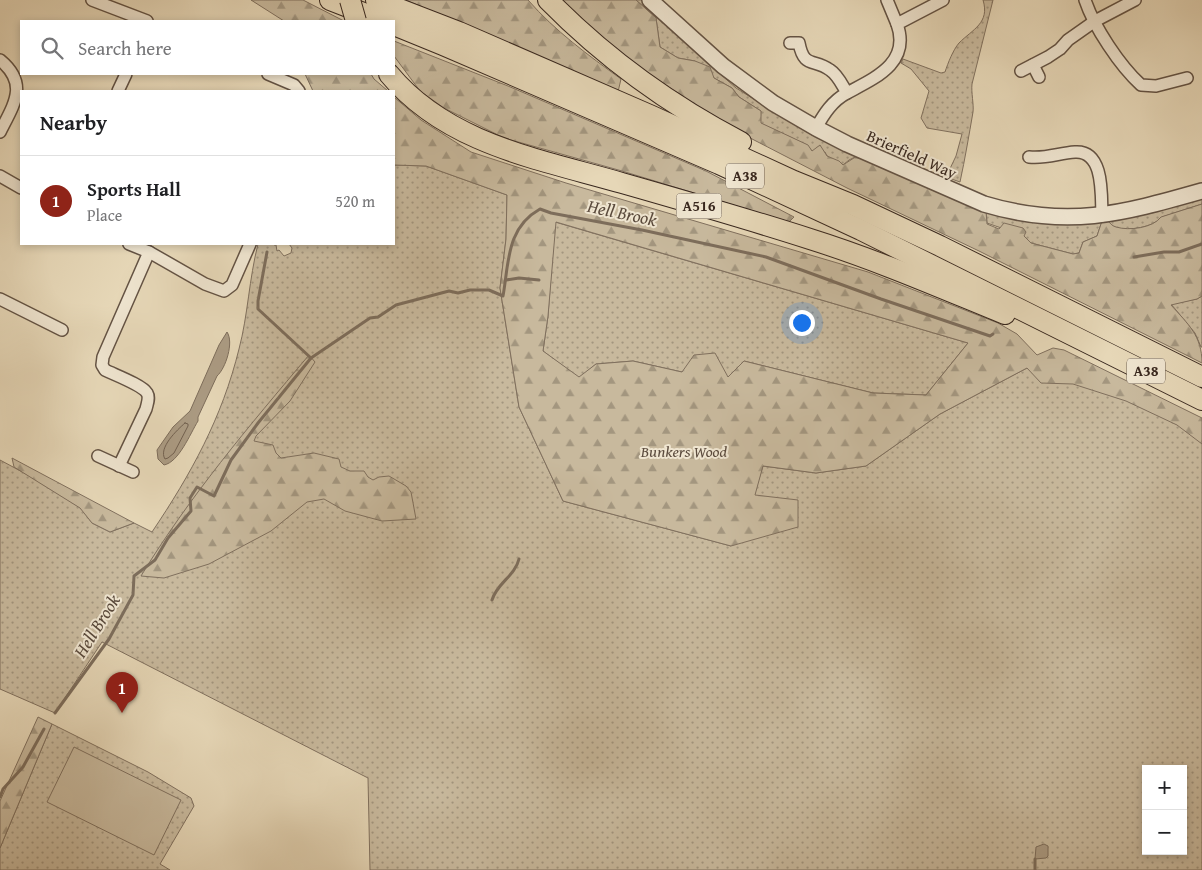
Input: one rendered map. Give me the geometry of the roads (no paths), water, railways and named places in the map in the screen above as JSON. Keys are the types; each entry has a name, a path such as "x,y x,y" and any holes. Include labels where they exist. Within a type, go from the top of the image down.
{"highway":[{"path":"330,0 381,20"},
{"path":"350,0 356,20"},
{"name":"A38","path":"376,0 477,40 853,205 940,246 1202,377"},
{"path":"548,0 613,60 672,102 718,130 799,172 853,205"},
{"name":"A38","path":"395,25 728,168 861,230 1202,400"},
{"name":"A516","path":"390,75 417,102 433,114 469,135 504,150 814,240 894,269 1021,321 1089,344"}],"street":[{"path":"92,0 143,20"},
{"name":"Brierfield Way","path":"650,0 704,49 773,103 816,128 954,192 991,206 1014,212 1062,218 1102,216 1202,191"},
{"path":"816,128 837,99 882,74 892,64 898,52 900,40 898,24 887,0"},
{"path":"898,24 943,0"},
{"path":"1085,0 1095,22 1113,50 1131,76 1141,85 1156,86 1187,78"},
{"path":"1020,72 1054,53 1068,40 1095,22 1135,0"},
{"path":"790,43 800,43 802,54 807,60 832,71 847,92"},
{"path":"0,60 10,68 16,78 17,90 15,102 0,132"},
{"path":"1033,66 1039,77"},
{"path":"118,90 126,75"},
{"path":"270,75 294,85 298,90"},
{"path":"1029,158 1045,158 1078,152 1090,156 1095,162 1099,173 1102,216"},
{"path":"0,176 20,187"},
{"path":"132,245 149,252 205,284 224,291 232,285 250,245"},
{"path":"119,466 146,409 148,394 105,370 102,365 103,357 149,252"},
{"path":"0,299 51,318 62,330"},
{"path":"98,456 133,472"}],"water":[{"path":"227,332 230,342 226,361 217,376 198,417 198,421 175,459 164,465 158,459 157,450 173,427 190,411 219,345"},
{"path":"1044,844 1048,846 1048,856 1035,859 1036,847"}],"waterway":[{"name":"Hell Brook","path":"267,252 258,309 311,358 370,318 378,317 396,305 449,291 458,293 470,290 489,290 503,296 508,259 515,236 529,217 540,209 551,213 642,230 766,257 990,336 993,334"},
{"path":"1134,257 1164,252 1179,252 1202,244"},
{"path":"506,280 519,278 539,280"},
{"name":"Hell Brook","path":"55,713 109,639 133,595 134,576 155,560 168,538 191,511 190,498 197,487 214,496 231,460 258,423 311,358"},
{"path":"492,600 494,594 514,570 519,559"},
{"name":"Hell Brook","path":"0,797 3,789 23,767 44,729"},
{"path":"1035,859 1035,870"}],"place":[{"name":"Sports Hall","path":"122,713"}],"park label":[{"name":"Bunkers Wood","path":"684,451"}]}
